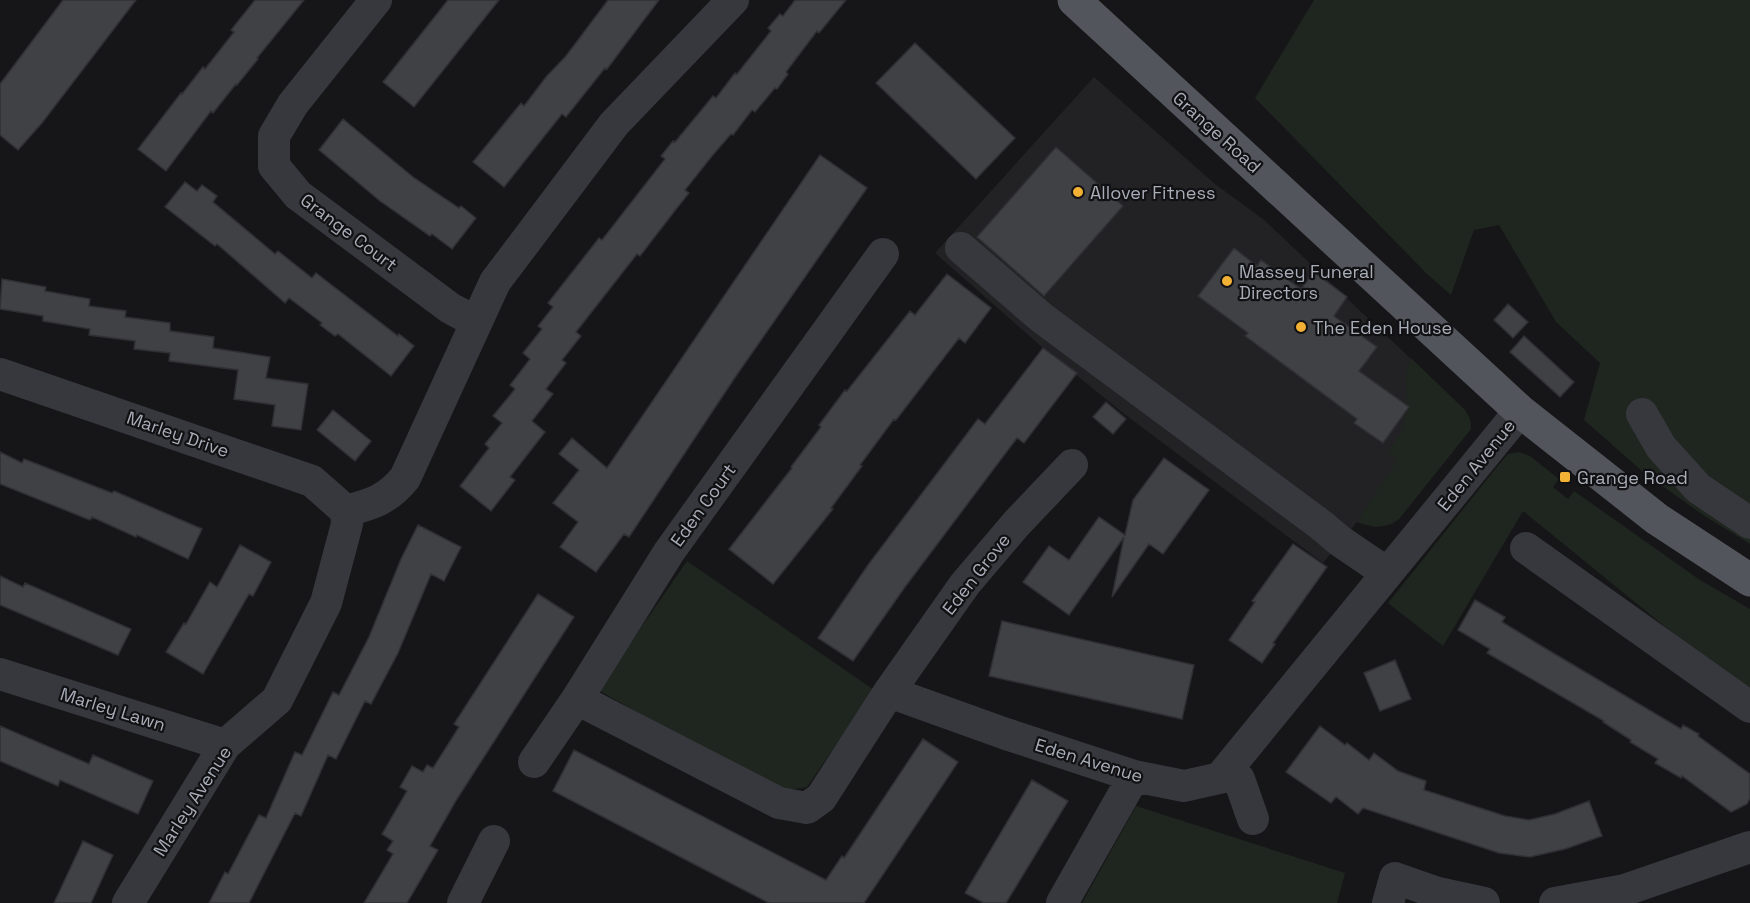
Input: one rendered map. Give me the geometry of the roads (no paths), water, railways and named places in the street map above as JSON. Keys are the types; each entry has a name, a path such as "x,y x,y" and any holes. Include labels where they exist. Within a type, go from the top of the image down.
{"main road":[{"name":"Grange Road","path":"1074,0 1520,411 1657,519 1750,580"}],"street":[{"name":"Grange Court","path":"375,0 293,104 274,136 274,166 298,195 450,308 476,322"},
{"path":"346,511 378,502 396,489 405,478 495,282 614,124 734,0"},
{"path":"961,248 1041,318 1340,541 1387,573"},
{"name":"Eden Court","path":"534,762 578,699 669,552 883,254"},
{"name":"Marley Drive","path":"0,374 312,481 346,511"},
{"name":"Eden Avenue","path":"889,692 1134,776 1184,786 1224,773 1520,411"},
{"path":"1642,414 1661,447 1698,488 1750,524"},
{"name":"Eden Grove","path":"889,692 964,584 1016,524 1072,465"},
{"name":"Marley Avenue","path":"128,903 225,745 277,700 326,603 347,524 346,511"},
{"path":"1526,548 1750,707"},
{"name":"Marley Lawn","path":"0,674 225,745"},
{"path":"578,699 779,803 807,808 820,798 889,692"},
{"path":"1224,773 1239,779 1253,819"},
{"path":"1062,903 1134,776"},
{"path":"463,903 494,841"},
{"path":"1555,903 1625,890 1750,847"},
{"path":"1388,903 1395,878 1438,893 1484,903"}],"place":[{"name":"Allover Fitness","path":"1078,192"},
{"name":"Massey Funeral Directors","path":"1227,281"},
{"name":"The Eden House","path":"1301,327"},
{"name":"Grange Road","path":"1565,477"}]}
